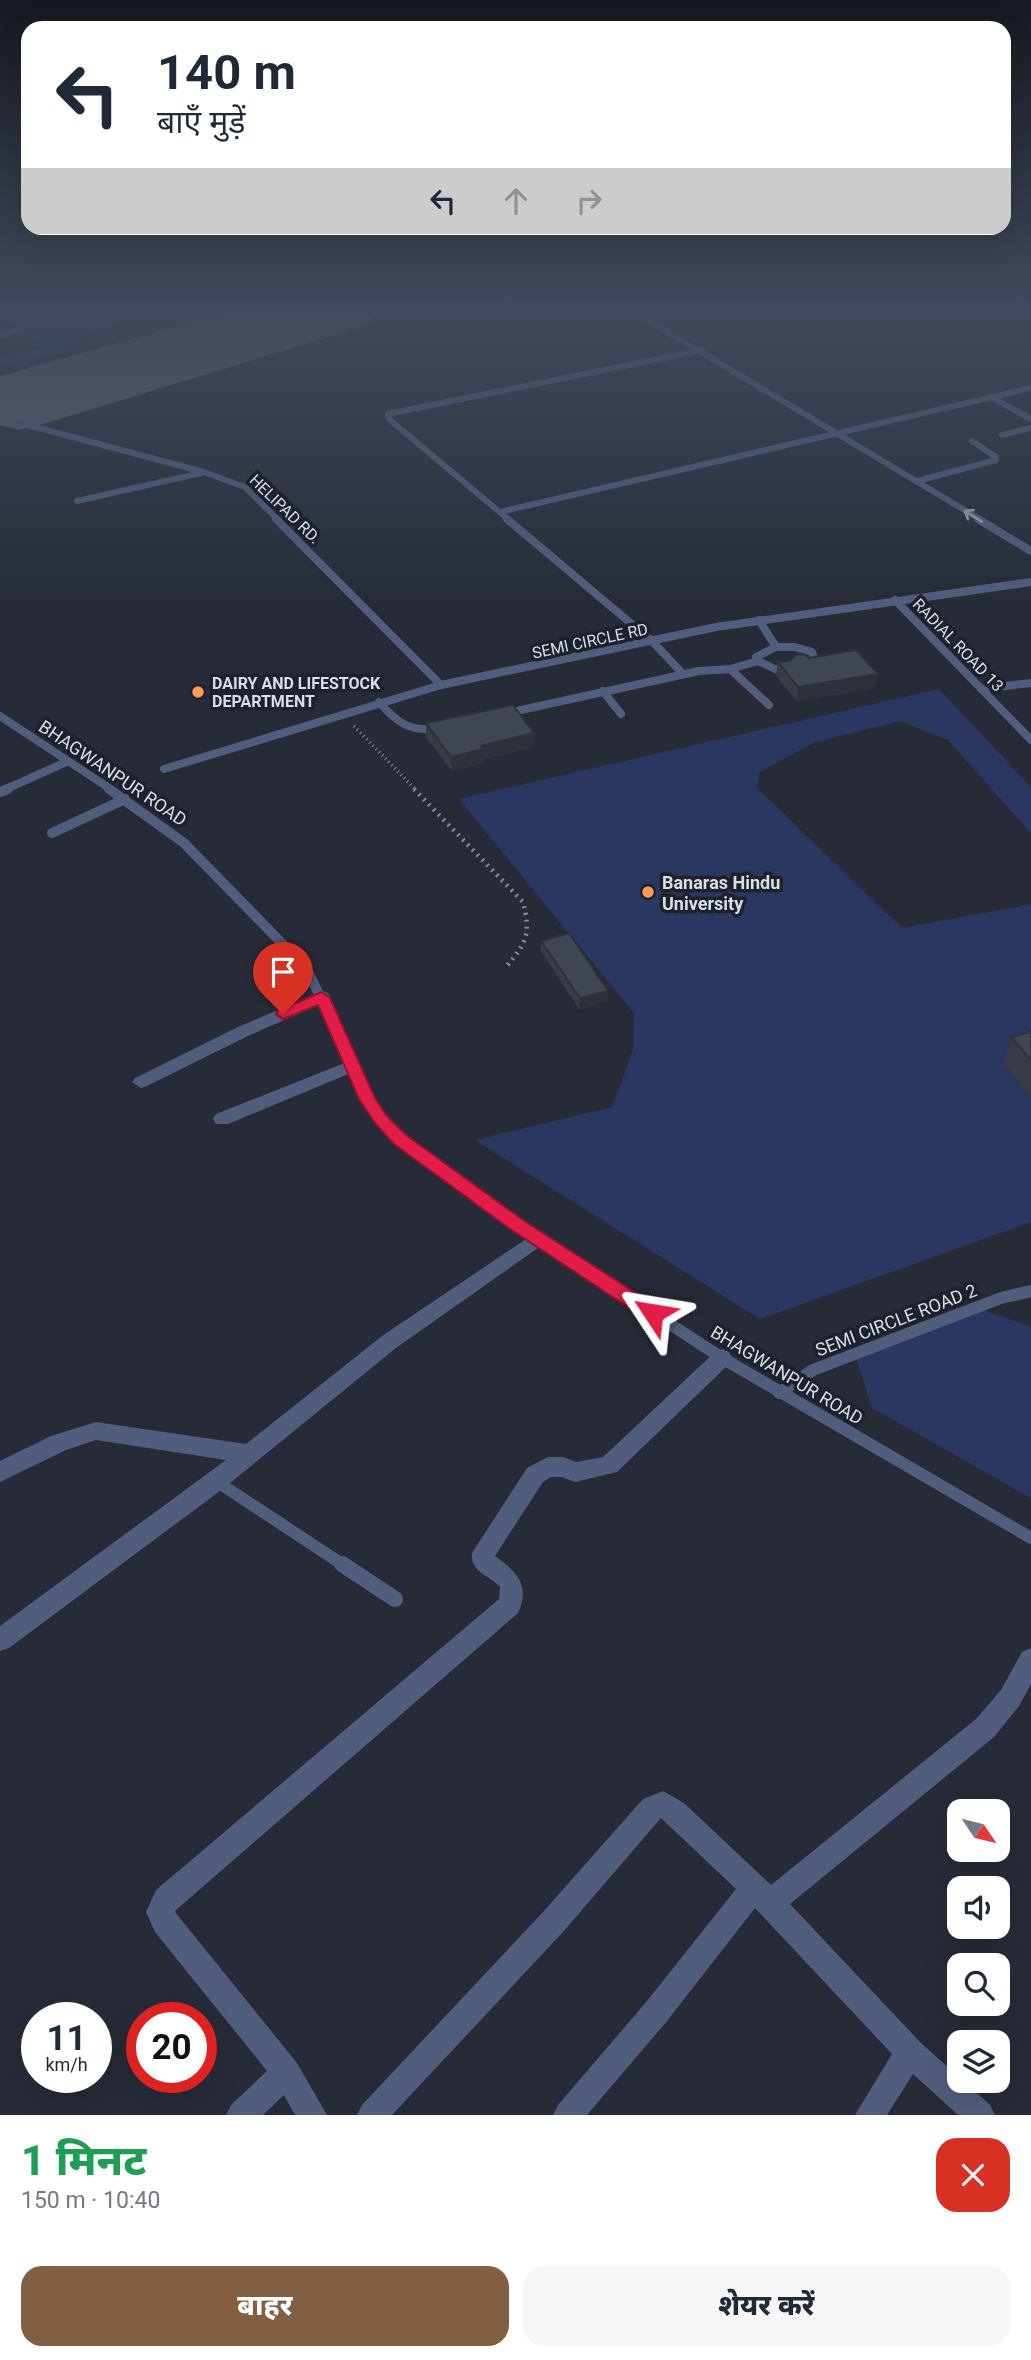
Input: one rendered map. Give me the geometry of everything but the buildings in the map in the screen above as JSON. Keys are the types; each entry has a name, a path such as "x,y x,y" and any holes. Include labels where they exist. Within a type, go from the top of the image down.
{"street":[{"path":"141,1082 244,1031 322,998"},
{"path":"222,1119 352,1066"},
{"path":"0,1640 216,1481 389,1342 538,1238"},
{"path":"312,2115 286,2073 165,1922 160,1912 166,1900 510,1605 514,1590 510,1580 483,1561 484,1553 535,1475 548,1467 563,1467 575,1472 609,1465 722,1358"},
{"path":"0,1472 59,1443 96,1431 250,1454"},
{"path":"568,2115 762,1895 985,1728 1010,1698 1031,1660"},
{"path":"372,2115 553,1922 652,1808 663,1804 675,1812 762,1895 910,2052 980,2115"},
{"path":"870,2115 910,2052"},
{"path":"241,2115 286,2073"}],"lane":[{"path":"429,406 388,414 389,419 653,642 683,674"},
{"path":"794,406 1031,551"},
{"path":"500,512 953,406"},
{"path":"1007,406 1031,419"},
{"name":"HELIPAD RD.","path":"20,423 204,472 245,487 441,685"},
{"path":"1002,435 1031,428"},
{"path":"917,481 996,460 996,457 972,441"},
{"path":"77,501 204,472"},
{"name":"SEMI CIRCLE RD","path":"164,769 441,685 653,642 716,626 1031,582"},
{"name":"RADIAL ROAD 13","path":"895,600 1031,740"},
{"path":"760,620 776,647"},
{"path":"758,661 756,657 776,647 795,647 812,652 814,659 807,664"},
{"path":"496,716 683,674 730,669 758,661 775,669 786,669"},
{"path":"730,669 769,705"},
{"path":"981,689 1031,683"},
{"path":"603,691 621,714"},
{"path":"379,702 397,724 412,729 429,731 456,725"},
{"name":"BHAGWANPUR ROAD","path":"0,716 125,799 184,843 307,969 380,1119 400,1139 538,1238 722,1358 1031,1538"},
{"path":"0,792 66,762"},
{"path":"52,833 125,799"},
{"name":"SEMI CIRCLE ROAD 2","path":"779,1393 813,1370 1001,1298 1031,1291"},
{"path":"216,1481 395,1599"}],"path":[{"path":"342,713 523,902 529,925 528,941 506,967"}],"shaded area":[{"path":"939,689 1031,787 1031,833 948,740 900,721 815,742 760,772 757,788 902,928 1031,904 1031,1222 760,1319 475,1140 612,1107 633,1050 634,1013 459,799"},
{"path":"970,1305 1031,1327 1031,1498 872,1408 856,1358"}],"place":[{"name":"DAIRY AND LIFESTOCK DEPARTMENT","path":"198,692"},
{"name":"Banaras Hindu University","path":"648,892"}],"route":[{"path":"283,1014 322,998 368,1099 380,1119 400,1139 517,1224 653,1313"}]}
